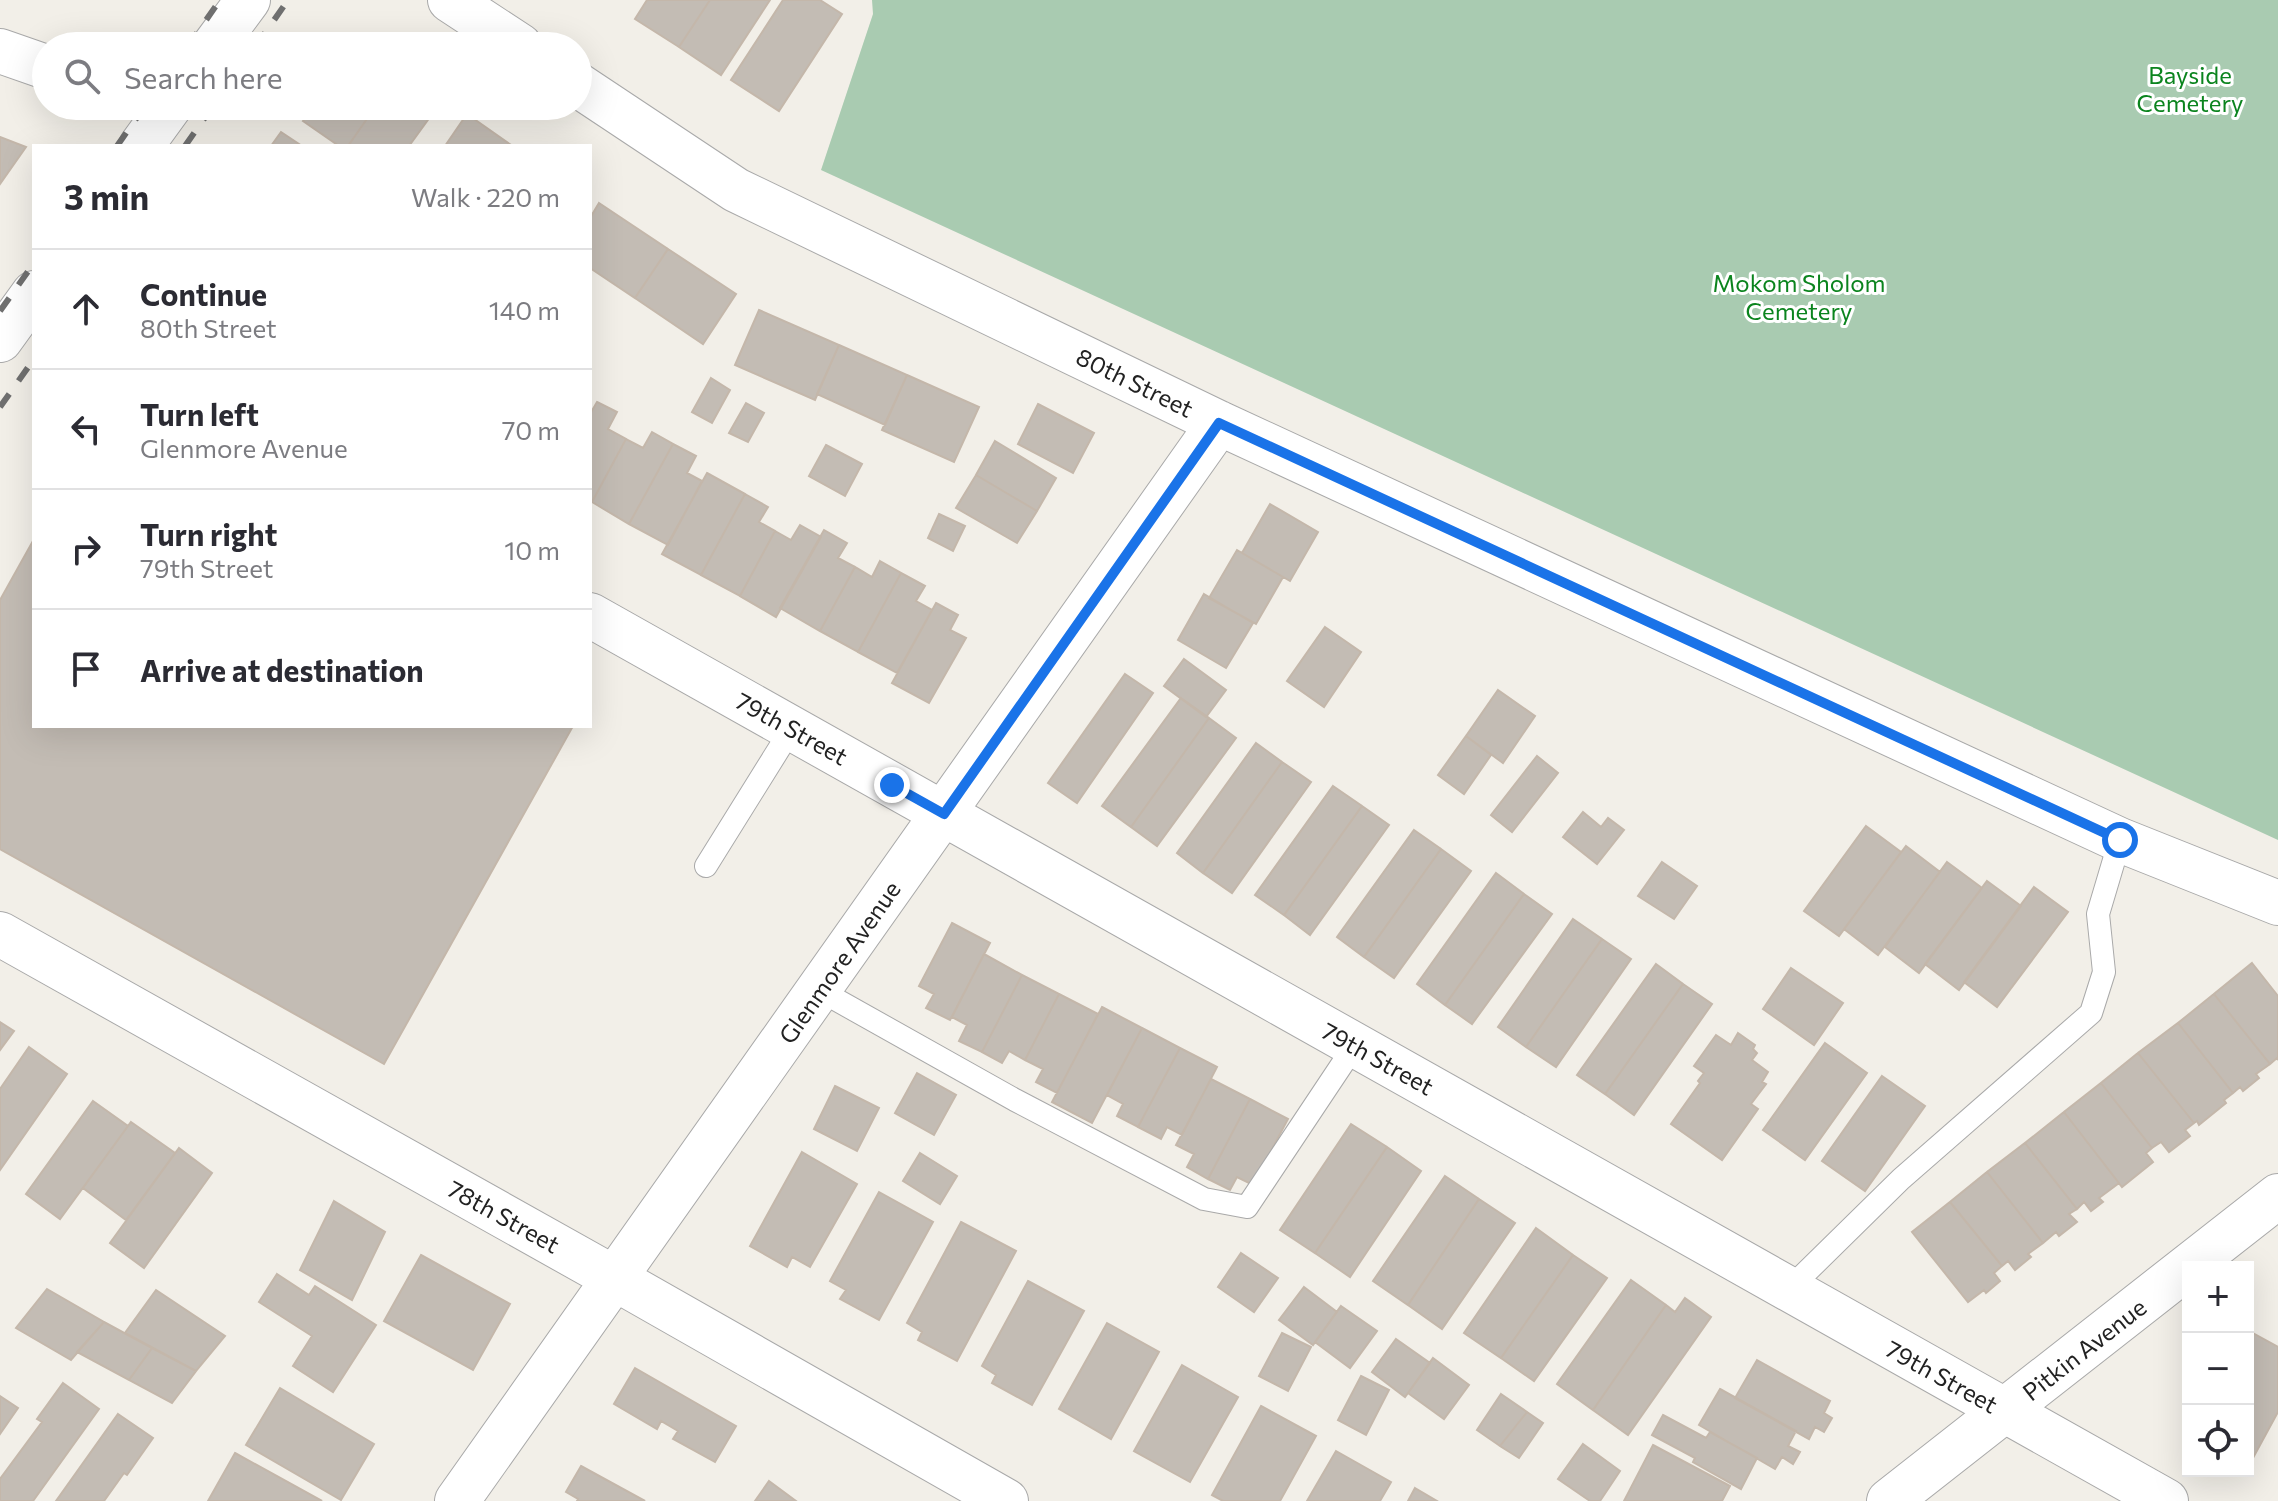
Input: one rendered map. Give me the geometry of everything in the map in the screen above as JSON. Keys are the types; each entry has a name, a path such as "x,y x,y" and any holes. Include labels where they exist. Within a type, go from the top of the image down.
{"street":[{"path":"224,32 248,0"},
{"path":"450,0 499,32"},
{"path":"0,51 32,62"},
{"name":"80th Street","path":"592,94 736,190 1219,423 2120,840 2278,903"},
{"path":"142,144 156,120"},
{"path":"0,340 32,298"},
{"name":"Glenmore Avenue","path":"457,1501 1219,423"},
{"name":"79th Street","path":"592,616 2166,1501"},
{"name":"78th Street","path":"0,934 1006,1501"},
{"name":"Pitkin Avenue","path":"1889,1501 2278,1196"}],"lane":[{"path":"706,866 792,728"},
{"path":"1788,1290 1901,1179 2091,1013 2104,972 2098,914 2120,840"},
{"path":"819,990 1015,1100 1204,1199 1247,1207 1355,1045"}],"green space":[{"name":"Mokom Sholom Cemetery","path":"872,0 2278,0 2278,840 821,170 873,14"}],"building":[{"path":"647,0 710,0 679,47 635,19"},
{"path":"710,0 770,0 721,75 679,47"},
{"path":"783,0 820,0 842,14 779,111 731,80"},
{"path":"366,120 349,144 336,144 303,121"},
{"path":"366,120 428,120 410,144 349,144"},
{"path":"463,120 476,120 510,144 446,144"},
{"path":"281,132 299,144 272,144"},
{"path":"0,137 26,147 0,184"},
{"path":"599,203 668,249 635,298 592,269 592,215"},
{"path":"668,249 736,294 703,344 635,298"},
{"path":"759,310 839,345 815,400 735,365"},
{"path":"839,345 907,375 885,425 817,394"},
{"path":"907,375 979,407 954,462 882,430"},
{"path":"711,378 730,390 712,423 692,412"},
{"path":"597,402 617,412 608,429 626,439 592,502 592,411"},
{"path":"746,403 764,413 748,442 729,433"},
{"path":"1038,404 1094,433 1073,473 1018,444"},
{"path":"652,432 673,444 629,524 592,502 626,439 643,448"},
{"path":"995,441 1056,478 1037,511 976,475"},
{"path":"673,444 696,456 687,473 702,481 668,545 629,524"},
{"path":"826,445 862,464 845,496 809,476"},
{"path":"707,473 745,494 701,575 662,554"},
{"path":"976,475 1037,511 1017,543 956,508"},
{"path":"745,494 768,507 759,522 775,531 740,596 701,575"},
{"path":"1270,504 1318,532 1290,581 1242,553"},
{"path":"939,514 965,526 953,551 928,538"},
{"path":"800,525 821,537 776,617 740,596 775,531 791,540"},
{"path":"824,530 847,543 838,558 855,567 820,631 780,608"},
{"path":"32,543 32,728 572,728 384,1064 0,849 0,600"},
{"path":"1237,550 1283,577 1256,624 1209,598"},
{"path":"880,561 901,573 858,652 820,631 855,567 872,577"},
{"path":"901,573 925,586 916,601 932,610 897,673 858,652"},
{"path":"1204,594 1253,623 1226,668 1178,640"},
{"path":"936,603 958,615 950,630 966,638 929,703 892,683"},
{"path":"1325,627 1361,652 1324,707 1287,681"},
{"path":"1184,659 1226,690 1206,717 1164,686"},
{"path":"1125,674 1153,693 1077,803 1048,783"},
{"path":"1498,690 1535,716 1503,763 1466,736"},
{"path":"1181,698 1209,718 1131,827 1102,806"},
{"path":"1209,718 1236,738 1157,846 1131,827"},
{"path":"1466,736 1491,755 1464,794 1438,775"},
{"path":"1256,743 1282,762 1203,873 1177,853"},
{"path":"1537,756 1558,773 1512,832 1491,815"},
{"path":"1282,762 1311,782 1232,893 1203,873"},
{"path":"1333,786 1362,806 1284,915 1255,895"},
{"path":"1362,806 1389,825 1310,935 1284,915"},
{"path":"1583,812 1601,827 1608,818 1624,830 1597,864 1563,837"},
{"path":"1866,826 1901,852 1839,936 1804,911"},
{"path":"1414,830 1441,849 1364,957 1337,937"},
{"path":"1906,846 1940,872 1878,955 1844,929"},
{"path":"1441,849 1471,871 1394,978 1364,957"},
{"path":"1662,862 1697,886 1674,919 1638,896"},
{"path":"1947,862 1982,888 1919,973 1885,947"},
{"path":"1496,873 1524,894 1445,1005 1417,984"},
{"path":"1987,881 2021,906 1959,990 1925,964"},
{"path":"2034,887 2068,912 1997,1007 1964,982"},
{"path":"1524,894 1552,914 1472,1024 1445,1005"},
{"path":"1573,919 1602,939 1526,1047 1498,1027"},
{"path":"952,923 990,943 950,1020 926,1008 934,994 919,986"},
{"path":"1602,939 1631,959 1556,1067 1526,1047"},
{"path":"984,954 1022,975 982,1052 959,1041 967,1025 952,1017"},
{"path":"2252,963 2278,996 2278,1060 2270,1064 2214,994"},
{"path":"1656,964 1683,984 1605,1094 1577,1075"},
{"path":"1791,968 1843,1003 1814,1045 1763,1009"},
{"path":"1022,975 1059,994 1025,1060 1009,1051 1002,1063 982,1052"},
{"path":"1683,984 1712,1004 1634,1115 1605,1094"},
{"path":"1059,994 1098,1014 1057,1093 1036,1082 1043,1069 1025,1060"},
{"path":"2214,994 2270,1064 2256,1074 2259,1078 2243,1091 2240,1087 2233,1093 2178,1023"},
{"path":"1102,1007 1142,1028 1092,1123 1052,1102"},
{"path":"0,1022 14,1031 0,1050"},
{"path":"2178,1023 2233,1093 2224,1100 2226,1103 2199,1125 2197,1121 2194,1123 2138,1053"},
{"path":"1142,1028 1180,1048 1138,1127 1117,1116 1123,1104 1107,1095"},
{"path":"1738,1033 1755,1045 1753,1049 1757,1053 1752,1060 1768,1072 1762,1082 1766,1084 1751,1104 1758,1109 1722,1160 1671,1124 1700,1083 1698,1081 1704,1073 1694,1066 1716,1035 1731,1045"},
{"path":"1825,1043 1867,1073 1805,1160 1763,1130"},
{"path":"29,1047 67,1074 0,1170 0,1089"},
{"path":"1180,1048 1217,1067 1182,1135 1167,1127 1161,1139 1138,1127"},
{"path":"2138,1053 2194,1123 2185,1130 2190,1136 2169,1152 2161,1142 2152,1148 2101,1083"},
{"path":"917,1073 956,1095 934,1135 895,1113"},
{"path":"1882,1076 1925,1106 1865,1191 1822,1161"},
{"path":"1211,1079 1250,1099 1208,1179 1187,1167 1194,1154 1176,1145"},
{"path":"2101,1083 2152,1148 2146,1153 2153,1162 2122,1187 2064,1112"},
{"path":"835,1086 879,1108 857,1151 814,1129"},
{"path":"1250,1099 1288,1119 1253,1185 1237,1177 1230,1190 1208,1179"},
{"path":"93,1101 128,1126 60,1219 26,1194"},
{"path":"2064,1112 2119,1183 2099,1198 2103,1202 2091,1211 2084,1202 2077,1209 2025,1143"},
{"path":"131,1122 175,1153 126,1220 83,1188"},
{"path":"1351,1124 1387,1147 1315,1253 1280,1230"},
{"path":"2025,1143 2077,1209 2069,1214 2077,1222 2059,1236 2056,1232 2043,1243 1987,1172"},
{"path":"1387,1147 1421,1171 1350,1277 1315,1253"},
{"path":"179,1148 212,1173 144,1268 110,1243"},
{"path":"802,1152 857,1184 810,1267 792,1257 787,1267 750,1246"},
{"path":"920,1153 957,1176 940,1204 903,1181"},
{"path":"1987,1172 2043,1243 2028,1254 2031,1257 2015,1270 2008,1261 2002,1266 1950,1202"},
{"path":"1445,1176 1479,1199 1408,1305 1373,1281"},
{"path":"879,1192 933,1222 879,1320 840,1299 846,1290 830,1281"},
{"path":"1479,1199 1515,1223 1442,1329 1408,1305"},
{"path":"334,1201 385,1232 352,1300 300,1270"},
{"path":"1950,1202 2002,1266 1994,1273 2000,1281 1968,1302 1912,1232"},
{"path":"961,1222 1016,1251 957,1361 918,1340 922,1332 907,1323"},
{"path":"1536,1228 1573,1255 1501,1358 1464,1333"},
{"path":"1241,1253 1278,1278 1254,1312 1218,1287"},
{"path":"421,1255 510,1304 473,1370 384,1321"},
{"path":"1573,1255 1607,1278 1534,1381 1501,1358"},
{"path":"277,1274 309,1295 315,1286 376,1325 333,1392 293,1366 312,1336 259,1302"},
{"path":"1631,1280 1666,1305 1593,1410 1557,1384"},
{"path":"1028,1281 1084,1311 1032,1405 992,1383 996,1375 982,1366"},
{"path":"1304,1287 1337,1312 1313,1345 1279,1320"},
{"path":"47,1289 104,1322 71,1360 16,1328"},
{"path":"156,1290 225,1336 196,1371 125,1333"},
{"path":"1685,1298 1711,1317 1628,1435 1593,1410 1666,1305 1675,1312"},
{"path":"1341,1306 1377,1331 1350,1368 1315,1342"},
{"path":"104,1322 152,1348 129,1380 77,1352"},
{"path":"1107,1323 1159,1352 1111,1439 1059,1409"},
{"path":"1282,1333 1311,1347 1288,1391 1259,1376"},
{"path":"2254,1334 2278,1347 2278,1412 2254,1456"},
{"path":"1396,1339 1430,1363 1405,1397 1372,1372"},
{"path":"152,1348 196,1371 172,1403 129,1380"},
{"path":"1433,1358 1469,1385 1444,1419 1408,1393"},
{"path":"1757,1360 1830,1401 1824,1413 1832,1418 1824,1432 1815,1427 1809,1439 1735,1398"},
{"path":"1182,1365 1238,1397 1190,1482 1134,1451"},
{"path":"635,1368 736,1426 715,1462 673,1439 678,1431 661,1421 657,1429 614,1404"},
{"path":"1361,1376 1389,1390 1366,1435 1338,1420"},
{"path":"63,1383 99,1409 33,1501 0,1501 0,1479 42,1422 37,1419"},
{"path":"280,1388 374,1444 341,1500 246,1445"},
{"path":"1720,1389 1796,1431 1788,1446 1800,1452 1793,1464 1782,1457 1775,1469 1699,1425"},
{"path":"1501,1394 1527,1412 1500,1446 1477,1430"},
{"path":"0,1396 18,1408 0,1434"},
{"path":"1261,1406 1316,1436 1280,1501 1223,1501 1212,1495"},
{"path":"1527,1412 1543,1423 1519,1458 1500,1446"},
{"path":"118,1414 153,1438 127,1475 124,1473 104,1501 56,1501"},
{"path":"1663,1415 1706,1438 1710,1432 1757,1458 1741,1489 1693,1462 1695,1458 1652,1435"},
{"path":"1583,1444 1620,1471 1600,1501 1590,1501 1558,1479"},
{"path":"1653,1445 1730,1486 1722,1501 1624,1501"},
{"path":"1336,1451 1391,1482 1380,1501 1307,1501"},
{"path":"235,1453 322,1501 208,1501"},
{"path":"581,1466 645,1501 577,1501 566,1492"},
{"path":"769,1481 796,1501 755,1501"},
{"path":"1415,1488 1437,1501 1408,1501"}],"railway":[{"path":"198,32 220,0"},
{"path":"266,32 288,0"},
{"path":"118,144 135,120"},
{"path":"186,144 203,120"},
{"path":"0,311 32,266"},
{"path":"0,407 32,362"}],"route":[{"path":"892,785 944,814 1219,423 2120,840"}],"park label":[{"name":"Bayside Cemetery","path":"2190,88"}]}
